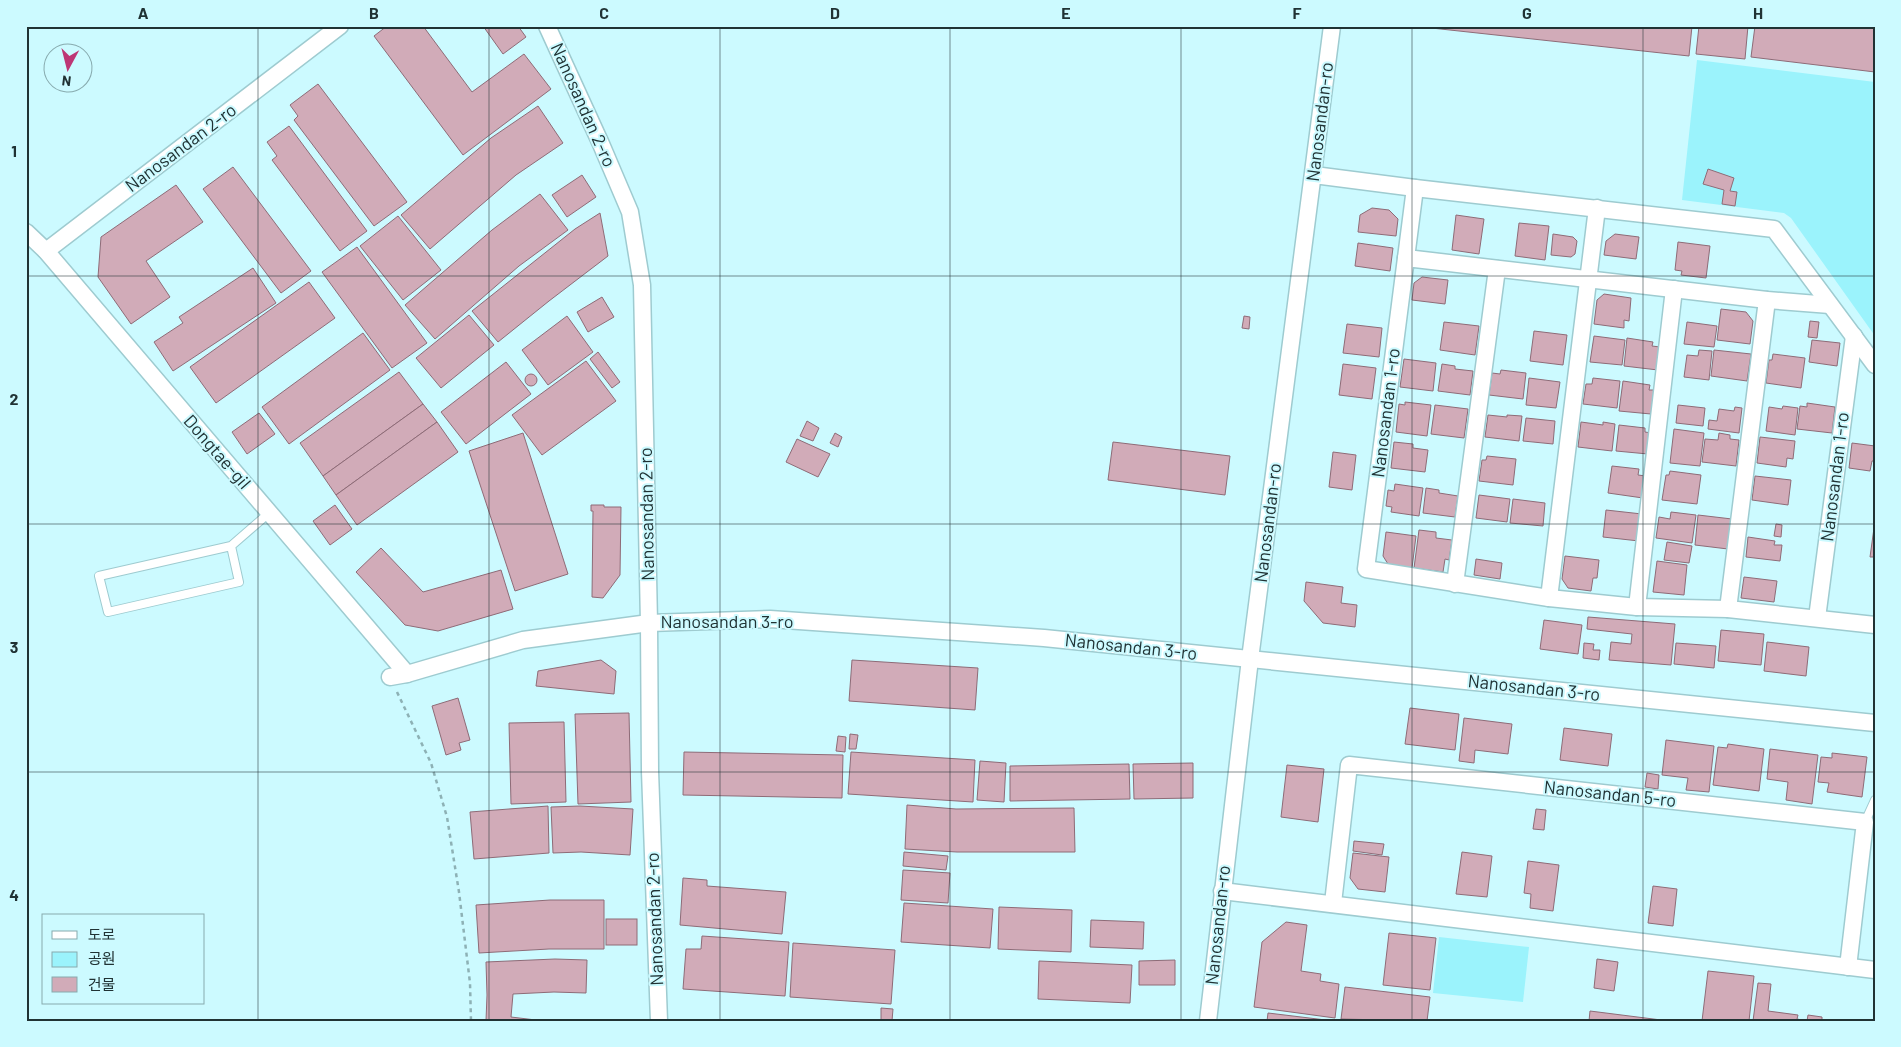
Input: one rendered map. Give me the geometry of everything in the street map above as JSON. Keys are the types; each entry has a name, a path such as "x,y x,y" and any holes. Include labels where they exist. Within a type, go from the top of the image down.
{"street":[{"name":"Nanosandan 2-ro","path":"46,251 340,26"},
{"name":"Nanosandan 2-ro","path":"547,26 630,212 642,285 650,771 660,1021"},
{"name":"Nanosandan-ro","path":"1208,1021 1250,658 1332,26"},
{"path":"1314,175 1774,228 1875,365"},
{"path":"1415,188 1406,258 1767,300 1830,305"},
{"path":"1550,598 1596,208"},
{"name":"Dongtae-gil","path":"26,232 46,251 407,674"},
{"name":"Nanosandan 1-ro","path":"1406,258 1366,570 1550,598 1637,607 1728,609 1875,625"},
{"path":"1455,584 1497,269"},
{"path":"1637,607 1674,289"},
{"path":"1728,609 1767,300"},
{"name":"Nanosandan 1-ro","path":"1817,618 1854,336"},
{"name":"Nanosandan 3-ro","path":"390,677 407,674 523,640 649,622 770,619 1044,638 1875,723"},
{"name":"Nanosandan 5-ro","path":"1333,903 1349,765 1865,822"},
{"path":"1848,967 1865,822"},
{"path":"1222,891 1875,970"}],"lane":[{"path":"231,546 240,582 108,612 99,576 231,546 269,513"},
{"path":"1865,822 1875,800"}],"path":[{"path":"390,677 431,764 447,817 465,937 470,983 471,1021"}],"green space":[{"path":"1697,60 1875,82 1875,336 1791,218 1784,213 1682,200"},
{"path":"1439,937 1529,947 1523,1002 1433,993"}],"building":[{"path":"387,26 423,26 472,92 524,54 551,89 463,155 374,36"},
{"path":"483,26 518,26 526,37 503,54"},
{"path":"1413,26 1692,26 1689,56"},
{"path":"1699,26 1748,26 1745,59 1696,54"},
{"path":"1755,26 1875,26 1875,72 1751,57"},
{"path":"318,84 407,202 374,226 294,120 298,116 290,105"},
{"path":"538,106 563,143 516,175 430,249 401,215 491,138"},
{"path":"289,126 367,231 340,251 272,160 277,156 267,142"},
{"path":"233,167 311,271 281,293 203,189"},
{"path":"1708,169 1734,178 1730,191 1737,192 1735,206 1722,204 1724,190 1703,184"},
{"path":"582,175 596,197 567,217 552,195"},
{"path":"176,185 203,222 146,261 170,297 131,324 98,277 101,237"},
{"path":"540,194 568,230 519,266 435,339 405,305 492,230"},
{"path":"1372,208 1389,210 1398,219 1396,236 1358,232 1360,215"},
{"path":"600,213 608,256 498,342 472,311 575,229"},
{"path":"1456,215 1484,219 1479,254 1452,250"},
{"path":"398,216 441,270 403,300 360,246"},
{"path":"1519,223 1549,226 1545,260 1515,256"},
{"path":"1553,234 1573,237 1577,241 1575,254 1571,257 1551,255"},
{"path":"1615,234 1639,237 1636,259 1604,255 1606,241"},
{"path":"1678,242 1710,246 1706,278 1681,275 1682,271 1675,270"},
{"path":"1358,243 1393,248 1390,271 1355,266"},
{"path":"357,247 427,343 392,368 322,272"},
{"path":"253,268 276,303 173,371 154,342 183,323 179,317"},
{"path":"1422,277 1448,280 1445,304 1412,300 1414,283"},
{"path":"309,282 335,318 216,403 190,367"},
{"path":"1604,294 1631,298 1629,321 1624,320 1624,328 1594,324 1597,300"},
{"path":"602,297 614,317 588,332 577,312"},
{"path":"1721,309 1746,312 1753,321 1750,344 1717,340"},
{"path":"469,315 494,345 441,388 416,358"},
{"path":"567,316 593,352 548,385 522,350"},
{"path":"1244,316 1250,317 1249,329 1242,328"},
{"path":"1810,321 1819,322 1817,338 1808,337"},
{"path":"1444,322 1479,326 1475,355 1440,350"},
{"path":"1687,322 1717,326 1714,347 1684,344"},
{"path":"1347,324 1382,328 1379,357 1343,353"},
{"path":"1534,331 1567,335 1563,365 1530,361"},
{"path":"363,333 390,370 289,444 262,407"},
{"path":"1594,336 1625,340 1622,365 1590,362"},
{"path":"1627,338 1653,342 1652,346 1660,347 1658,370 1624,366"},
{"path":"1812,340 1840,343 1837,366 1809,362"},
{"path":"1699,350 1712,351 1709,380 1684,377 1687,355 1698,356"},
{"path":"1714,350 1751,354 1747,381 1711,376"},
{"path":"598,352 620,382 612,388 590,359"},
{"path":"1773,354 1805,358 1801,388 1766,383 1769,360 1772,360"},
{"path":"1404,359 1436,363 1433,391 1400,387"},
{"path":"586,361 616,401 542,455 512,415"},
{"path":"506,362 531,394 466,444 441,412"},
{"path":"1343,364 1376,368 1372,399 1339,395"},
{"path":"1442,364 1455,366 1455,369 1473,371 1470,395 1438,391"},
{"path":"1501,370 1526,373 1523,399 1489,395 1492,373 1500,374"},
{"path":"399,372 423,404 323,476 300,443"},
{"path":"531,374 537,380 531,386 525,380"},
{"path":"1529,378 1560,382 1556,408 1526,405"},
{"path":"1593,378 1620,381 1617,408 1583,404 1586,384 1592,384"},
{"path":"1623,381 1650,385 1649,390 1654,390 1651,414 1619,411"},
{"path":"1405,402 1431,405 1427,436 1396,432 1399,404 1405,405"},
{"path":"1807,403 1835,407 1832,433 1797,429 1800,406 1807,407"},
{"path":"423,404 437,422 336,495 323,476"},
{"path":"1435,405 1468,409 1464,438 1431,434"},
{"path":"1678,405 1705,408 1703,426 1676,423"},
{"path":"1783,406 1798,408 1795,435 1766,431 1769,407 1782,409"},
{"path":"1735,407 1742,408 1739,433 1708,429 1709,420 1717,421 1719,409 1734,411"},
{"path":"259,413 275,434 247,454 232,432"},
{"path":"1488,415 1522,416 1519,441 1485,437"},
{"path":"1526,418 1555,421 1553,444 1523,441"},
{"path":"807,421 819,428 813,441 800,436"},
{"path":"437,422 458,452 357,525 336,495"},
{"path":"1581,422 1603,425 1603,422 1615,424 1612,451 1578,447"},
{"path":"1619,425 1645,428 1645,432 1651,433 1648,454 1616,451"},
{"path":"1674,429 1704,433 1700,466 1670,463"},
{"path":"523,433 568,574 515,591 469,451"},
{"path":"835,433 842,437 838,447 830,443"},
{"path":"1719,433 1730,435 1730,439 1739,440 1736,466 1702,462 1705,439 1718,440"},
{"path":"1760,437 1795,441 1793,459 1787,458 1786,467 1757,463"},
{"path":"797,439 830,454 818,477 786,462"},
{"path":"1113,442 1230,456 1225,495 1108,480"},
{"path":"1394,442 1413,444 1413,448 1428,450 1425,472 1391,468"},
{"path":"1852,443 1875,446 1875,461 1872,461 1870,471 1849,468"},
{"path":"1333,452 1356,455 1352,490 1329,487"},
{"path":"1487,456 1516,459 1513,485 1479,481 1482,460 1486,460"},
{"path":"1612,466 1639,469 1638,475 1646,476 1643,498 1608,493"},
{"path":"1670,471 1701,475 1697,504 1662,500 1666,475 1669,475"},
{"path":"1755,476 1791,480 1788,505 1752,500"},
{"path":"1395,484 1423,488 1419,516 1391,512 1392,507 1386,506 1388,490 1394,491"},
{"path":"1426,488 1439,490 1439,493 1458,496 1455,517 1423,513"},
{"path":"1479,495 1510,499 1507,522 1476,518"},
{"path":"1513,499 1545,503 1543,526 1510,523"},
{"path":"335,505 352,529 330,545 313,521"},
{"path":"591,505 621,507 620,575 603,598 592,597 593,511 591,511"},
{"path":"1606,510 1642,514 1639,541 1603,537"},
{"path":"1671,512 1696,515 1692,543 1656,538 1659,517 1670,519"},
{"path":"1698,515 1732,519 1728,549 1695,545"},
{"path":"1776,524 1782,525 1781,537 1774,536"},
{"path":"1874,528 1875,557 1870,557"},
{"path":"1419,530 1436,532 1436,538 1452,540 1449,560 1445,559 1443,572 1414,568"},
{"path":"1386,532 1416,536 1412,568 1388,564 1383,556"},
{"path":"1748,537 1775,541 1774,545 1782,545 1780,561 1746,557"},
{"path":"1667,542 1692,546 1689,563 1664,560"},
{"path":"381,548 423,592 501,570 513,609 438,631 405,625 356,572"},
{"path":"1565,556 1599,560 1597,578 1593,578 1591,591 1568,588 1562,579"},
{"path":"1476,559 1502,563 1500,579 1474,575"},
{"path":"1657,561 1687,565 1684,595 1653,592"},
{"path":"1744,577 1777,581 1774,602 1741,598"},
{"path":"1306,582 1343,587 1341,603 1357,605 1355,627 1323,623 1304,601"},
{"path":"1588,617 1675,624 1671,665 1609,660 1611,642 1631,644 1632,634 1587,629"},
{"path":"1544,620 1582,625 1578,654 1540,649"},
{"path":"1721,630 1764,634 1761,665 1718,661"},
{"path":"1767,642 1809,647 1806,676 1764,671"},
{"path":"1584,643 1594,644 1593,650 1600,650 1599,660 1583,658"},
{"path":"1676,643 1716,646 1714,668 1674,664"},
{"path":"601,660 616,671 614,694 536,686 538,671"},
{"path":"852,660 978,668 975,710 849,701"},
{"path":"458,698 470,740 459,743 461,750 446,755 432,706"},
{"path":"1410,708 1459,714 1455,750 1405,744"},
{"path":"629,713 631,802 578,804 575,714"},
{"path":"1464,718 1512,724 1508,754 1475,750 1474,763 1459,761"},
{"path":"564,722 566,802 511,804 509,723"},
{"path":"1564,728 1612,734 1608,766 1560,760"},
{"path":"850,734 858,735 856,749 849,749"},
{"path":"838,736 846,737 845,752 836,751"},
{"path":"1666,740 1714,746 1709,792 1686,790 1688,778 1662,775"},
{"path":"1728,744 1764,749 1759,791 1713,785 1718,747 1727,748"},
{"path":"1770,749 1818,755 1812,804 1786,800 1788,782 1767,779"},
{"path":"684,752 843,755 842,798 683,795"},
{"path":"851,752 975,760 973,802 848,794"},
{"path":"1832,753 1867,757 1862,797 1827,792 1829,783 1818,782 1821,757 1832,758"},
{"path":"980,761 1006,763 1004,802 977,800"},
{"path":"1193,763 1193,798 1134,799 1133,764"},
{"path":"1129,764 1130,799 1010,801 1010,766"},
{"path":"1287,765 1324,769 1318,822 1281,817"},
{"path":"1647,773 1659,775 1658,789 1645,787"},
{"path":"907,805 956,809 1074,808 1075,852 957,852 905,849"},
{"path":"548,806 549,853 474,859 470,812"},
{"path":"580,806 633,809 630,855 581,852 553,853 551,807"},
{"path":"1536,809 1546,810 1544,830 1533,829"},
{"path":"1354,841 1384,844 1382,855 1353,851"},
{"path":"904,852 948,856 946,870 903,866"},
{"path":"1462,852 1492,856 1487,897 1456,894"},
{"path":"1353,853 1389,857 1385,892 1358,889 1350,878"},
{"path":"1528,861 1559,865 1553,911 1530,908 1531,894 1524,893"},
{"path":"903,870 950,873 948,903 901,900"},
{"path":"683,878 707,880 707,886 786,892 782,934 680,925"},
{"path":"1653,886 1677,889 1673,926 1648,923"},
{"path":"550,900 604,900 604,949 549,949 479,953 476,905"},
{"path":"904,903 993,909 990,948 901,942"},
{"path":"999,907 1072,910 1071,952 998,949"},
{"path":"606,919 637,919 637,945 606,945"},
{"path":"1091,920 1144,922 1143,949 1090,947"},
{"path":"1286,922 1307,925 1301,971 1321,974 1320,981 1339,984 1335,1018 1254,1007 1262,942"},
{"path":"1389,933 1436,938 1430,990 1383,985"},
{"path":"702,936 789,942 785,996 683,989 686,949 701,949"},
{"path":"793,943 895,950 891,1004 790,997"},
{"path":"555,959 587,960 586,993 513,994 511,1017 544,1021 486,1021 486,962"},
{"path":"1597,959 1618,962 1614,991 1594,988"},
{"path":"1175,960 1175,985 1139,985 1139,961"},
{"path":"1039,961 1132,965 1130,1003 1038,999"},
{"path":"1708,971 1754,976 1749,1021 1702,1021"},
{"path":"1758,983 1771,984 1768,1011 1798,1015 1797,1019 1807,1021 1753,1021"},
{"path":"1345,987 1430,997 1427,1021 1341,1019"},
{"path":"881,1008 893,1009 892,1021 881,1021"},
{"path":"1590,1011 1669,1021 1589,1021"},
{"path":"1268,1013 1334,1021 1267,1021"},
{"path":"1808,1015 1822,1017 1822,1021 1807,1021"}]}
